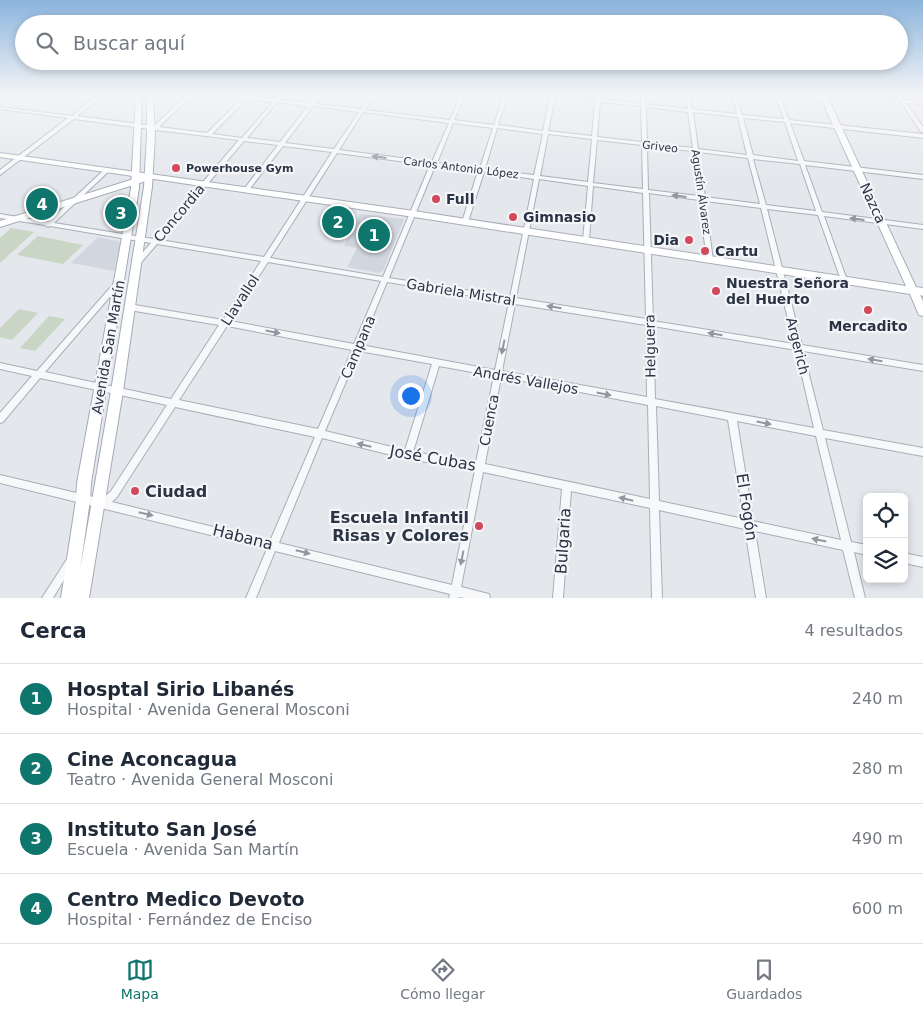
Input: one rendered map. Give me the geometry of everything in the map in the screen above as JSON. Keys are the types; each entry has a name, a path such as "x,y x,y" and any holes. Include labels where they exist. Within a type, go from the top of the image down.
{"main road":[{"name":"Avenida San Martín","path":"68,598 84,500 84,483 136,178 139,122"},
{"name":"Avenida San Martín","path":"82,598 101,503 130,307 148,176 152,122"},
{"name":"Nazca","path":"834,122 918,292 923,312"},
{"path":"0,156 106,171 136,178"},
{"path":"0,224 76,200 136,178 148,176 414,214 918,292"}],"street":[{"path":"0,173 68,122"},
{"name":"Carlos Antonio López","path":"109,122 152,129 208,134 923,227"},
{"path":"152,129 160,122"},
{"path":"208,134 220,122"},
{"name":"Concordia","path":"136,264 258,122"},
{"path":"246,190 300,122"},
{"name":"Llavallol","path":"101,503 114,494 355,122"},
{"name":"Griveo","path":"452,122 923,178"},
{"name":"Campana","path":"251,598 452,122"},
{"path":"465,222 496,122"},
{"name":"Cuenca","path":"455,594 547,122"},
{"path":"586,240 596,122"},
{"name":"Helguera","path":"644,122 657,598"},
{"name":"Agustín Álvarez","path":"692,122 710,260"},
{"name":"Argerich","path":"741,122 764,207 860,598"},
{"path":"787,122 844,280"},
{"path":"796,122 923,136"},
{"path":"48,225 106,171"},
{"name":"Gabriela Mistral","path":"0,216 923,368"},
{"path":"0,419 119,281"},
{"name":"Andrés Vallejos","path":"130,307 923,452"},
{"path":"408,455 436,363"},
{"name":"José Cubas","path":"0,366 321,434 408,455 480,467 567,485 863,549"},
{"name":"El Fogón","path":"732,417 761,598"},
{"name":"Habana","path":"0,479 273,545 455,594 485,598"},
{"name":"Bulgaria","path":"558,598 567,485"},
{"path":"47,598 75,556"},
{"path":"908,559 923,562"}],"shaded area":[{"path":"360,214 404,219 383,271 379,273 347,267 357,248 344,246"},
{"path":"98,237 120,243 114,271 71,263"}],"green space":[{"path":"11,228 34,232 0,263 0,238"},
{"path":"38,236 83,245 63,264 17,255"},
{"path":"19,309 38,313 12,340 0,337 0,328"},
{"path":"49,316 65,319 35,351 20,348"}],"place":[{"name":"Powerhouse Gym","path":"176,168"},
{"name":"Full","path":"436,199"},
{"name":"Centro Medico Devoto","path":"42,204"},
{"name":"Instituto San José","path":"121,213"},
{"name":"Gimnasio","path":"513,217"},
{"name":"Cine Aconcagua","path":"338,222"},
{"name":"Hosptal Sirio Libanés","path":"374,235"},
{"name":"Dia","path":"689,240"},
{"name":"Cartu","path":"705,251"},
{"name":"Nuestra Señora del Huerto","path":"716,291"},
{"name":"Mercadito","path":"868,310"},
{"name":"Ciudad","path":"135,491"},
{"name":"Escuela Infantil Risas y Colores","path":"479,526"}]}
